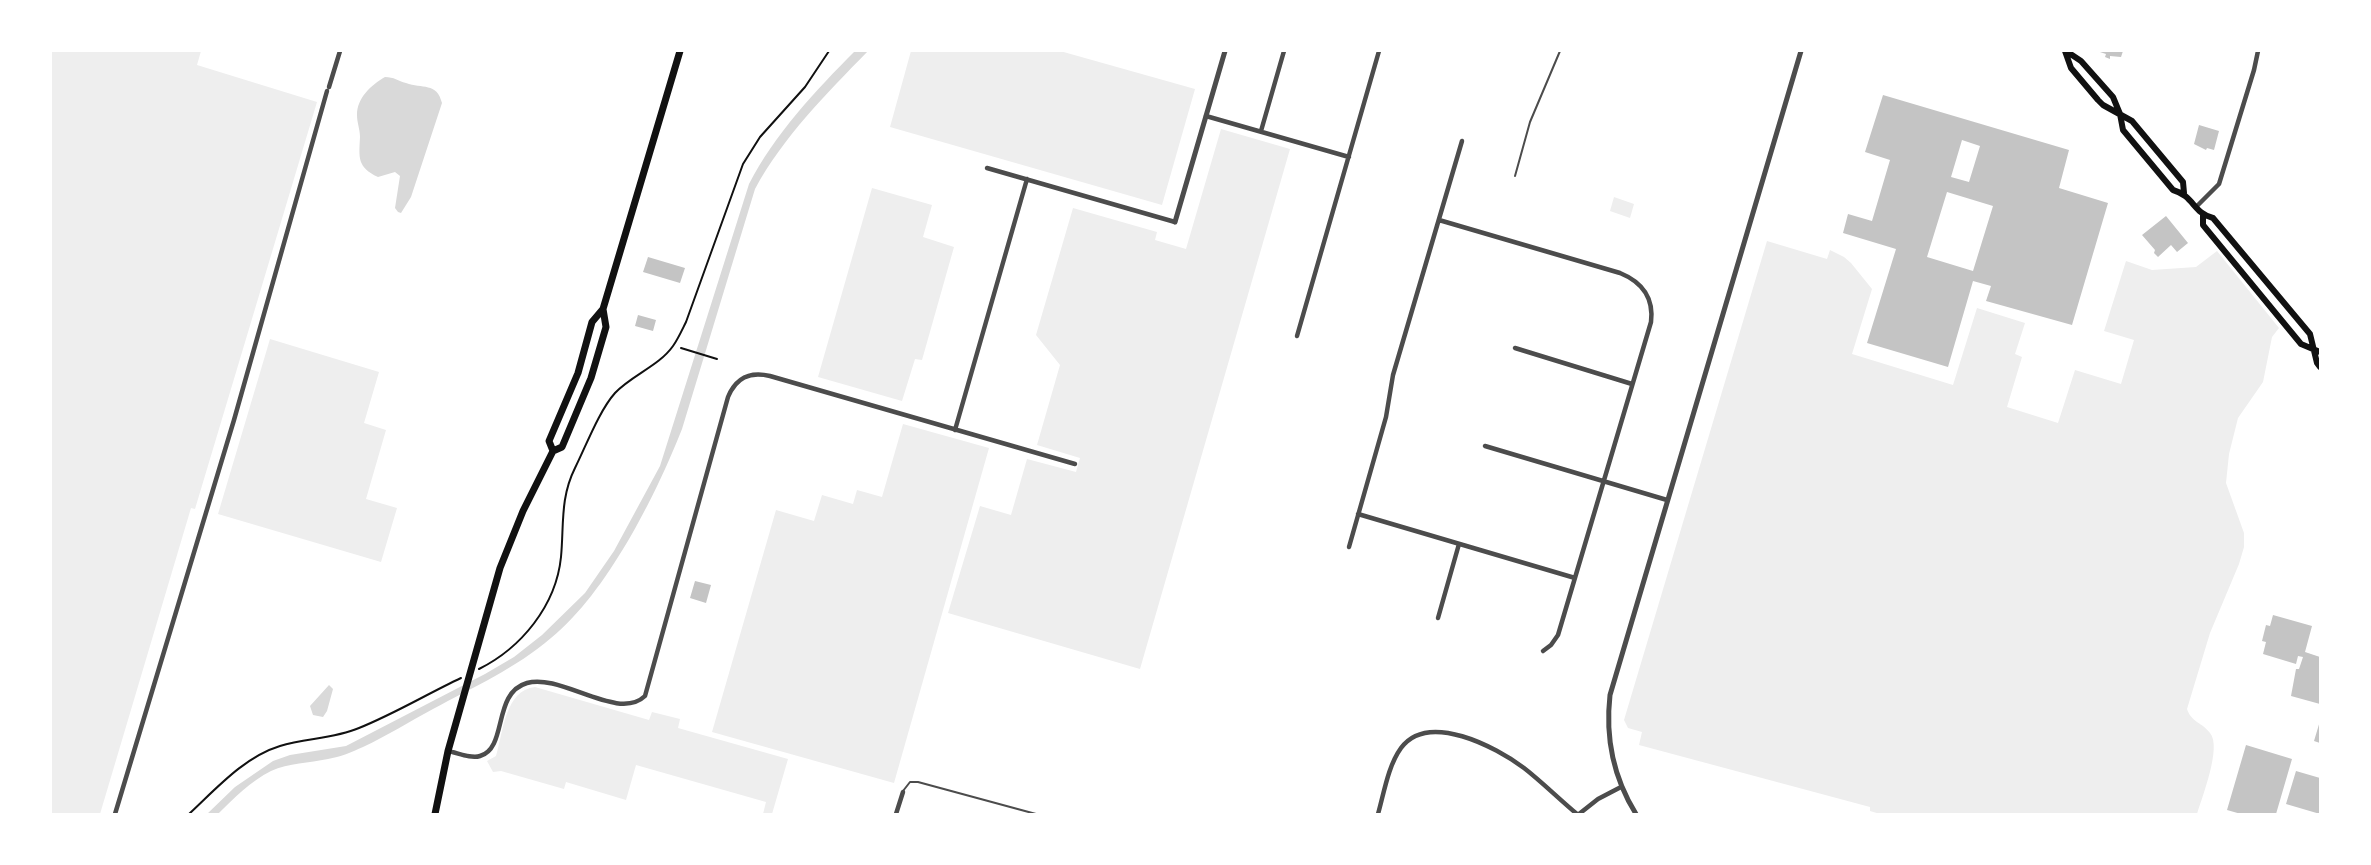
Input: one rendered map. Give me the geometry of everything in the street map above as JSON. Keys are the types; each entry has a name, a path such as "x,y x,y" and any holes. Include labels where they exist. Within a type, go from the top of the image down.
{"main road":[{"path":"553,451 550,442 572,390 592,322 603,309 680,51"},
{"path":"2066,51 2071,68 2103,105 2132,121 2183,182 2184,193"},
{"path":"2066,51 2081,61 2112,97 2120,114 2123,130 2173,190 2184,193 2203,215 2213,218 2310,334 2320,367"},
{"path":"2203,215 2203,225 2248,281 2301,344 2317,351"},
{"path":"2248,281 2264,280"},
{"path":"435,814 449,751 508,547 553,451 562,447 588,386 606,327 603,309"}],"street":[{"path":"115,814 234,420 340,51"},
{"path":"987,168 1175,222 1224,51"},
{"path":"1261,131 1284,51"},
{"path":"1297,336 1379,51"},
{"path":"1636,814 1614,768 1608,735 1610,695 1801,51"},
{"path":"2196,207 2218,184 2258,51"},
{"path":"1206,116 1349,157"},
{"path":"1349,547 1386,417 1393,375 1462,141"},
{"path":"955,430 1027,180"},
{"path":"1439,219 1619,273 1639,283 1650,298 1652,313 1558,635 1543,651"},
{"path":"1515,348 1632,384"},
{"path":"449,751 471,757 486,753 494,741 509,696 514,689 530,682 544,682 624,705 639,702 645,696 728,397 742,377 760,374 1074,464"},
{"path":"1485,446 1667,500"},
{"path":"1358,514 1575,578"},
{"path":"1438,618 1460,544"},
{"path":"1378,814 1401,747 1414,737 1435,732 1467,738 1502,754 1532,774 1578,814 1621,787"},
{"path":"896,814 903,792"}],"lane":[{"path":"1516,176 1530,122 1560,51"},
{"path":"903,792 907,784 918,782 1036,814"}],"path":[{"path":"489,664 528,632 548,599 561,558 562,506 567,487 606,406 622,387 673,346 686,322 743,164 760,136 805,87 829,51"},
{"path":"681,348 717,359"},
{"path":"189,814 231,775 265,752 280,746 358,729 445,686"}],"shaded area":[{"path":"51,51 201,51 197,65 317,102 195,509 191,508 100,814 51,814"},
{"path":"855,51 868,51 792,134 755,189 682,429 628,541 572,619 524,659 381,738 355,751 332,758 271,771 250,785 218,814 207,814 235,787 273,761 290,755 346,746 485,674 514,657 542,635 585,593 614,551 660,466 749,184 771,148 797,114"},
{"path":"911,51 1060,51 1195,89 1162,205 890,127"},
{"path":"385,77 433,89 440,96 442,103 411,197 401,213 395,208 400,176 395,172 378,177 366,169 360,156 357,115 359,103 370,88"},
{"path":"1221,129 1290,149 1140,669 948,613 980,506 1011,515 1027,459 1076,472 1080,458 1037,445 1060,365 1036,335 1073,208 1157,232 1155,240 1186,249"},
{"path":"872,188 932,205 923,237 954,247 922,360 915,359 902,401 818,377"},
{"path":"1614,197 1634,204 1630,218 1610,211"},
{"path":"1767,241 1827,259 1830,250 1851,263 1872,289 1852,354 1953,385 1977,308 2025,323 2015,354 2022,357 2007,407 2058,423 2075,370 2121,384 2134,340 2104,331 2126,261 2152,270 2196,267 2217,251 2279,328 2272,337 2263,382 2238,418 2229,454 2226,483 2244,533 2244,547 2210,633 2187,709 2191,717 2210,733 2214,749 2197,814 1880,814 1870,811 1870,807 1639,745 1642,732 1628,728 1624,720"},
{"path":"270,339 379,372 364,423 386,430 366,499 397,508 381,562 218,514"},
{"path":"903,424 989,448 894,783 712,732 776,510 814,521 822,495 853,504 857,490 882,497"},
{"path":"329,685 333,689 327,711 323,717 313,715 310,706"},
{"path":"535,687 649,720 652,712 680,719 678,728 788,759 772,814 763,814 766,802 636,765 626,800 566,782 564,789 501,771 493,772 487,761 496,756 511,704 525,690"}],"building":[{"path":"2097,51 2123,51 2121,57 2110,56 2110,59 2105,57 2106,54"},
{"path":"1883,95 2069,150 2059,188 2108,203 2072,325 1986,301 1991,286 1973,281 1948,367 1867,343 1896,249 1843,233 1848,214 1872,221 1890,160 1865,152","holes":["1962,140 1980,146 1969,182 1951,177","1947,192 1993,206 1973,271 1927,257"]},
{"path":"2199,125 2219,131 2214,150 2206,150 2194,144"},
{"path":"2166,216 2188,243 2177,252 2171,245 2158,257 2142,235"},
{"path":"648,257 685,268 680,283 643,272"},
{"path":"638,315 656,320 653,331 635,326"},
{"path":"695,581 711,585 706,603 690,598"},
{"path":"2273,615 2312,626 2305,652 2320,657 2320,704 2291,696 2296,669 2299,669 2303,657 2298,656 2296,664 2263,654 2266,642 2262,641 2266,625 2270,626"},
{"path":"2320,721 2320,743 2314,741"},
{"path":"2246,745 2292,759 2276,814 2241,814 2227,810"},
{"path":"2296,771 2320,778 2320,814 2286,804"}]}
